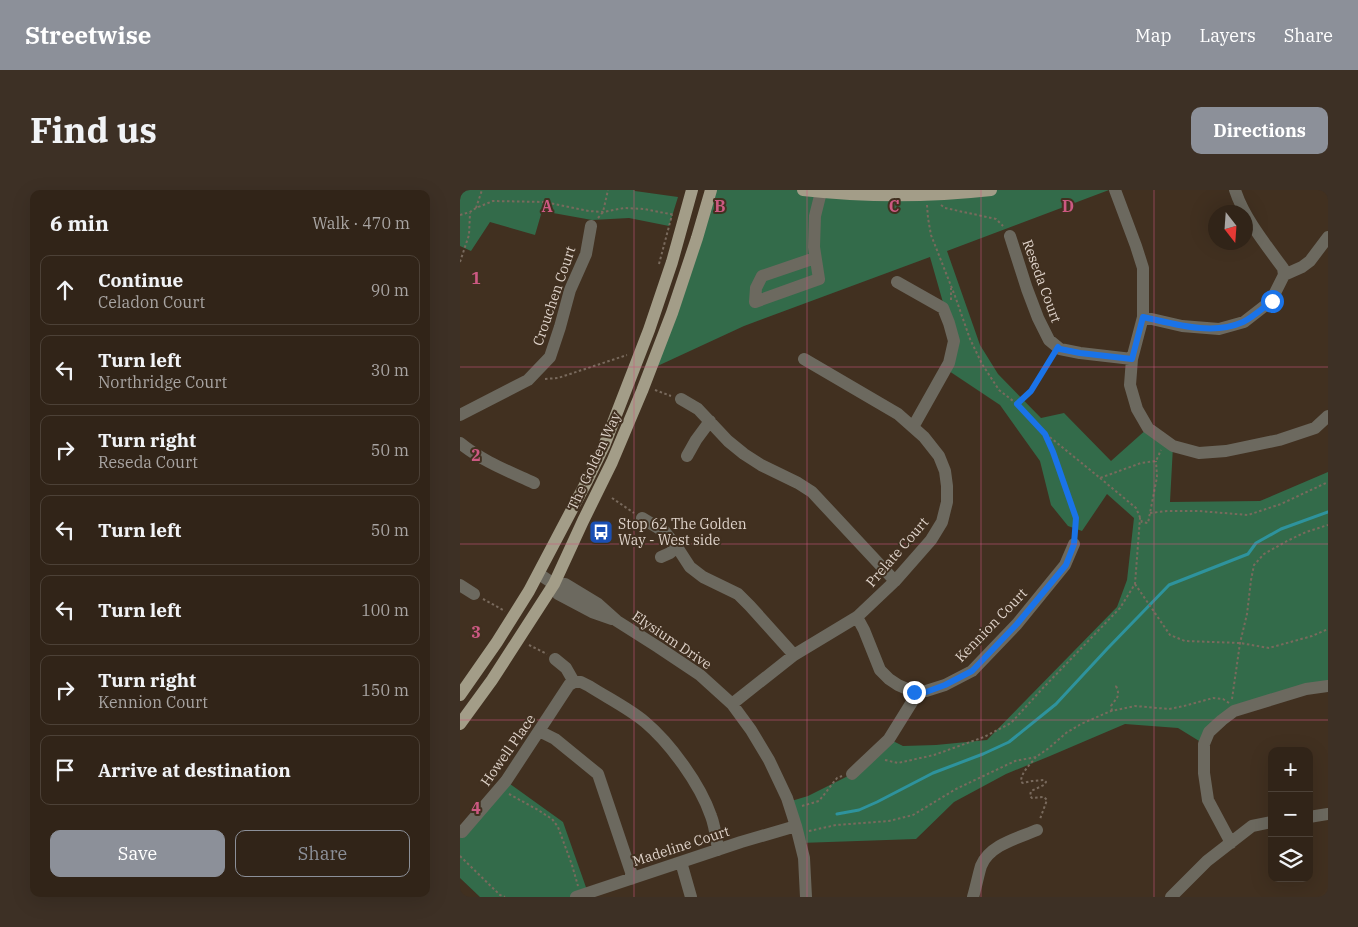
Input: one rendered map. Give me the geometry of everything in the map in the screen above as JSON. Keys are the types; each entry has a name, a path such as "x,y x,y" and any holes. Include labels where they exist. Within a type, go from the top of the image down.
{"main road":[{"name":"The Golden Way","path":"460,696 498,642 529,592 587,481 614,422 649,330 672,262 692,190"},
{"name":"The Golden Way","path":"460,724 492,680 554,584 612,462 644,386 685,276 711,190"},
{"path":"803,190 862,195 991,190"}],"street":[{"path":"1115,190 1143,268 1143,317 1132,359 1130,385 1137,409 1148,428 1173,446 1199,453 1226,451 1279,440 1314,428 1328,416"},
{"path":"1143,317 1182,326 1220,329 1244,322 1272,301 1284,275 1283,268 1257,232 1238,199 1235,190"},
{"path":"815,258 762,276 756,288 755,302 819,279 814,247 815,216 821,192"},
{"name":"Crouchen Court","path":"460,415 528,380 550,357 570,290 586,254 591,226"},
{"name":"Reseda Court","path":"1010,236 1038,318 1049,340 1058,347"},
{"path":"1284,275 1310,261 1328,237"},
{"path":"897,282 943,308 950,323 954,341 949,363 913,427"},
{"path":"1058,347 1080,353 1132,359"},
{"name":"Prelate Court","path":"732,704 794,655 857,616 896,581 931,540 942,522 947,502 947,486 939,456 913,427 898,414 804,359"},
{"path":"681,399 698,409 728,441 744,454 761,465 798,482 812,492 896,581"},
{"path":"687,456 710,421"},
{"path":"460,443 473,454 534,483"},
{"path":"642,518 665,532 690,567 704,577 738,594 794,655"},
{"name":"Kennion Court","path":"914,692 926,692 945,685 972,671 1017,624 1066,565 1074,544"},
{"path":"662,557 677,547"},
{"name":"Elysium Drive","path":"538,574 554,584 558,594 592,612 617,621 700,675 732,704 751,730 769,760 787,798 804,858 806,897"},
{"path":"460,585 474,594"},
{"path":"852,774 889,739 912,702 914,692 898,685 880,670 857,616"},
{"path":"555,659 566,668 574,682 581,682 590,686 643,720 680,760 704,798 712,817 718,850"},
{"name":"Howell Place","path":"462,832 500,789 569,685 574,682"},
{"path":"1231,843 1208,800 1204,773 1204,744 1209,732 1234,711 1306,689 1328,686"},
{"path":"539,731 555,739 598,774 631,872 630,879"},
{"path":"1313,816 1328,814"},
{"path":"1171,897 1207,861 1252,826 1268,823"},
{"name":"Madeline Court","path":"579,896 718,850 797,829"},
{"path":"973,897 982,865 988,855 999,846 1036,830"},
{"path":"681,862 691,897"}],"path":[{"path":"476,208 482,190"},
{"path":"602,212 608,190"},
{"path":"922,193 945,208 996,219 1010,236"},
{"path":"922,193 931,235 970,339 982,364 999,390 1017,404 1045,434 1136,508 1142,522 1148,523 1157,477 1156,460 1165,441"},
{"path":"460,215 493,201 544,202 602,212 624,208 644,209 684,216"},
{"path":"460,262 469,236 470,212"},
{"path":"1017,404 1031,391 1058,347"},
{"path":"528,380 558,378 627,356"},
{"path":"644,386 681,399"},
{"path":"1045,434 1076,518 1074,544"},
{"path":"1100,478 1141,463 1156,460"},
{"path":"1150,513 1200,511 1248,515 1281,504 1328,482"},
{"path":"612,498 642,518"},
{"path":"874,753 898,764 934,755 984,737 1011,723 1120,608 1135,584 1140,518"},
{"path":"1234,711 1232,698 1254,565 1264,554 1287,541 1328,525"},
{"path":"1135,584 1170,635 1185,641 1240,643 1269,648 1312,636 1328,629"},
{"path":"474,594 514,616"},
{"path":"518,639 555,659"},
{"path":"1112,711 1111,706 1118,698 1117,685"},
{"path":"1036,830 1047,800 1044,797 1032,798 1030,796 1031,791 1044,785 1046,782 1040,780 1023,783 1021,782 1021,777 1036,758 1066,733 1081,724 1112,711 1135,706 1169,709 1213,698 1228,701 1234,711"},
{"path":"797,829 889,821 913,815 956,790 1015,761 1036,758"},
{"path":"790,808 819,801 837,778 852,774"},
{"path":"500,789 552,819 558,827 572,865 579,896"},
{"path":"460,856 501,896 505,897"}],"green space":[{"path":"460,190 634,190 678,197 669,226 629,218 592,220 542,211 535,235 490,222 471,251 460,246"},
{"path":"711,190 1109,190 947,251 980,345 998,374 1041,418 1064,413 1111,461 1148,428 1173,446 1170,502 1260,501 1328,472 1328,686 1234,711 1204,744 1178,728 1125,724 1006,774 954,802 916,839 800,843 788,802 808,796 852,774 889,739 903,746 987,740 1117,607 1127,580 1134,518 1107,494 1082,531 1068,526 1051,505 1040,461 1000,405 946,369 954,341 930,257 744,326 651,369"},
{"path":"506,781 563,822 588,893 576,897 480,897 460,878 460,831"}],"waterway":[{"path":"837,814 859,810 933,773 1009,742 1056,704 1169,585 1248,554 1256,543 1281,529 1328,512"}],"place":[{"name":"Stop 62 The Golden Way - West side","path":"601,532"}],"route":[{"path":"914,692 926,692 945,685 972,671 1017,624 1066,565 1074,544 1076,518 1045,434 1017,404 1031,391 1058,347 1080,353 1132,359 1143,317 1182,326 1220,329 1244,322 1272,301"}]}
